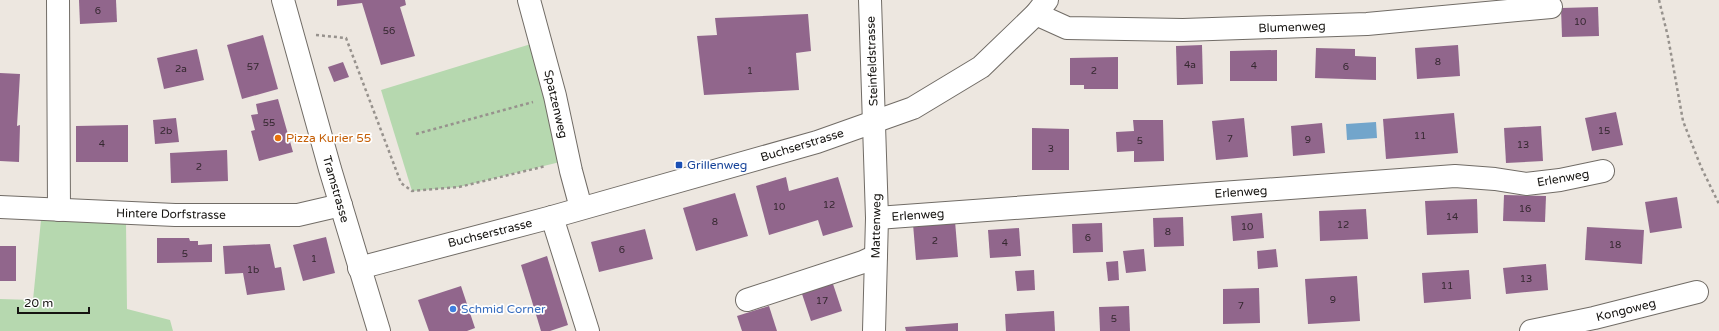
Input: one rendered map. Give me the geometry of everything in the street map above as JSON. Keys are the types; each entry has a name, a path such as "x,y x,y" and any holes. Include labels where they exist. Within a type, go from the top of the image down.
{"street":[{"path":"58,0 59,210"},
{"name":"Tramstrasse","path":"283,0 359,268 379,331"},
{"name":"Spatzenweg","path":"529,0 555,96 571,171 581,208"},
{"name":"Steinfeldstrasse","path":"870,0 875,122"},
{"name":"Buchserstrasse","path":"359,268 552,218 581,208 817,142 913,108 981,67 1041,7"},
{"name":"Blumenweg","path":"1041,7 1066,28 1183,30 1367,24 1551,7"},
{"name":"Mattenweg","path":"874,331 877,218 875,122"},
{"name":"Erlenweg","path":"877,218 1456,176 1495,179 1526,184 1560,180 1603,171"},
{"name":"Hintere Dorfstrasse","path":"0,208 175,216 298,215 341,205"},
{"path":"552,218 588,331"},
{"path":"748,300 863,262 876,256"},
{"name":"Kongoweg","path":"1531,331 1594,318 1696,292"}],"path":[{"path":"1660,0 1683,121 1701,167 1719,204"},
{"path":"314,35 346,38 401,183 412,191 459,187 564,161 571,171"},
{"path":"416,134 555,96"}],"green space":[{"path":"531,44 564,161 459,187 412,191 381,90"},
{"path":"41,220 126,222 127,309 170,320 173,331 0,331 0,299 33,300"}],"water":[{"path":"1376,122 1377,138 1347,140 1346,124"}],"building":[{"path":"79,0 116,0 117,22 80,24"},
{"path":"337,0 405,0 406,5 400,7 415,56 381,65 362,3 337,6"},
{"path":"1598,7 1599,36 1562,37 1561,8"},
{"path":"808,14 811,51 796,53 799,90 704,95 697,36 717,35 715,18"},
{"path":"263,35 278,89 242,99 227,45"},
{"path":"1202,45 1203,84 1177,85 1176,46"},
{"path":"1458,45 1460,76 1417,79 1415,48"},
{"path":"1316,48 1355,49 1355,56 1376,57 1376,80 1315,78"},
{"path":"197,49 204,80 164,89 157,58"},
{"path":"1277,50 1277,81 1230,81 1230,51"},
{"path":"1118,57 1118,89 1084,89 1084,85 1070,85 1070,58"},
{"path":"343,62 349,77 334,82 328,67"},
{"path":"0,73 20,74 17,126 20,125 19,162 0,161"},
{"path":"278,99 293,152 259,161 251,131 255,130 251,115 258,114 256,104"},
{"path":"1616,112 1623,145 1592,151 1585,118"},
{"path":"1454,113 1458,153 1386,159 1383,119"},
{"path":"176,118 179,142 155,144 153,120"},
{"path":"1244,118 1248,157 1216,160 1212,121"},
{"path":"1133,120 1163,120 1164,161 1134,162 1134,151 1117,152 1116,132 1134,131"},
{"path":"1322,123 1325,153 1293,156 1291,126"},
{"path":"128,125 128,162 76,162 76,126"},
{"path":"1541,126 1543,161 1506,163 1504,128"},
{"path":"1032,128 1069,129 1069,170 1032,170"},
{"path":"227,150 228,181 171,183 170,153"},
{"path":"786,177 789,191 838,177 853,227 823,236 818,220 769,235 756,186"},
{"path":"735,193 748,236 696,251 683,208"},
{"path":"1504,195 1546,196 1545,222 1503,221"},
{"path":"1677,197 1682,228 1650,233 1645,202"},
{"path":"1477,199 1478,233 1427,235 1425,201"},
{"path":"1366,209 1368,239 1320,241 1319,211"},
{"path":"1262,213 1264,238 1233,241 1231,216"},
{"path":"1183,217 1184,246 1154,247 1153,218"},
{"path":"955,221 958,257 916,260 913,224"},
{"path":"1102,223 1103,252 1073,253 1072,224"},
{"path":"1587,227 1644,230 1642,264 1585,260"},
{"path":"1019,228 1021,256 990,258 988,230"},
{"path":"645,229 653,259 599,272 591,242"},
{"path":"326,237 335,273 303,281 293,245"},
{"path":"157,238 189,238 190,241 198,241 198,245 212,244 212,262 157,263"},
{"path":"270,244 275,268 281,267 285,290 247,295 243,273 225,274 223,246"},
{"path":"0,246 16,246 16,281 0,281"},
{"path":"1144,249 1146,271 1126,273 1123,251"},
{"path":"1276,249 1278,267 1258,269 1257,251"},
{"path":"547,256 568,325 550,331 541,331 521,265"},
{"path":"1118,261 1119,280 1108,281 1106,262"},
{"path":"1546,264 1548,290 1506,294 1503,268"},
{"path":"1034,270 1035,290 1017,291 1015,271"},
{"path":"1469,270 1471,299 1424,303 1422,273"},
{"path":"1357,276 1360,321 1308,324 1305,279"},
{"path":"832,281 842,311 811,321 801,291"},
{"path":"461,286 475,328 467,331 429,331 418,300"},
{"path":"1259,288 1260,323 1223,324 1223,289"},
{"path":"769,306 777,331 742,331 737,316"},
{"path":"1129,306 1130,331 1100,331 1099,307"},
{"path":"1054,311 1055,331 1006,331 1005,314"},
{"path":"958,323 958,331 906,331 905,327"}],"place":[{"name":"Pizza Kurier 55","path":"278,138"},
{"name":"Grillenweg","path":"679,165"},
{"name":"Schmid Corner","path":"453,309"}]}
